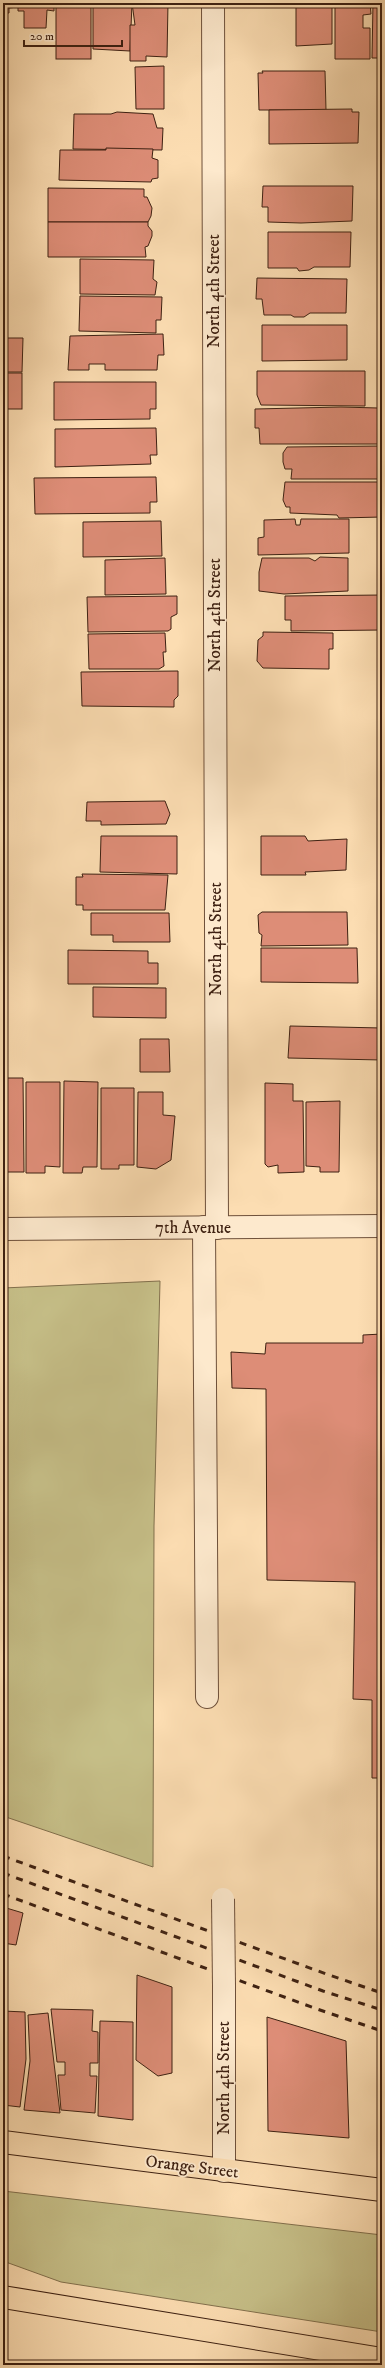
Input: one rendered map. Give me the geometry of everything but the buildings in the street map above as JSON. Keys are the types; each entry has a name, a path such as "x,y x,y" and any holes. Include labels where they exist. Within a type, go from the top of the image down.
{"main road":[{"name":"Orange Street","path":"3,2142 382,2190"},
{"path":"3,2297 382,2359"}],"street":[{"name":"North 4th Street","path":"207,1697 210,1228 213,3"},
{"name":"7th Avenue","path":"3,1229 382,1226"},
{"name":"North 4th Street","path":"223,1899 224,2171"}],"shaded area":[{"path":"160,1281 154,1526 153,1867 3,1816 3,1288"},
{"path":"3,2191 382,2235 382,2332 61,2282 3,2261"}],"railway":[{"path":"3,1856 382,1993"},
{"path":"3,1873 323,1991 382,2010"},
{"path":"3,1894 317,2009 382,2031"}]}
